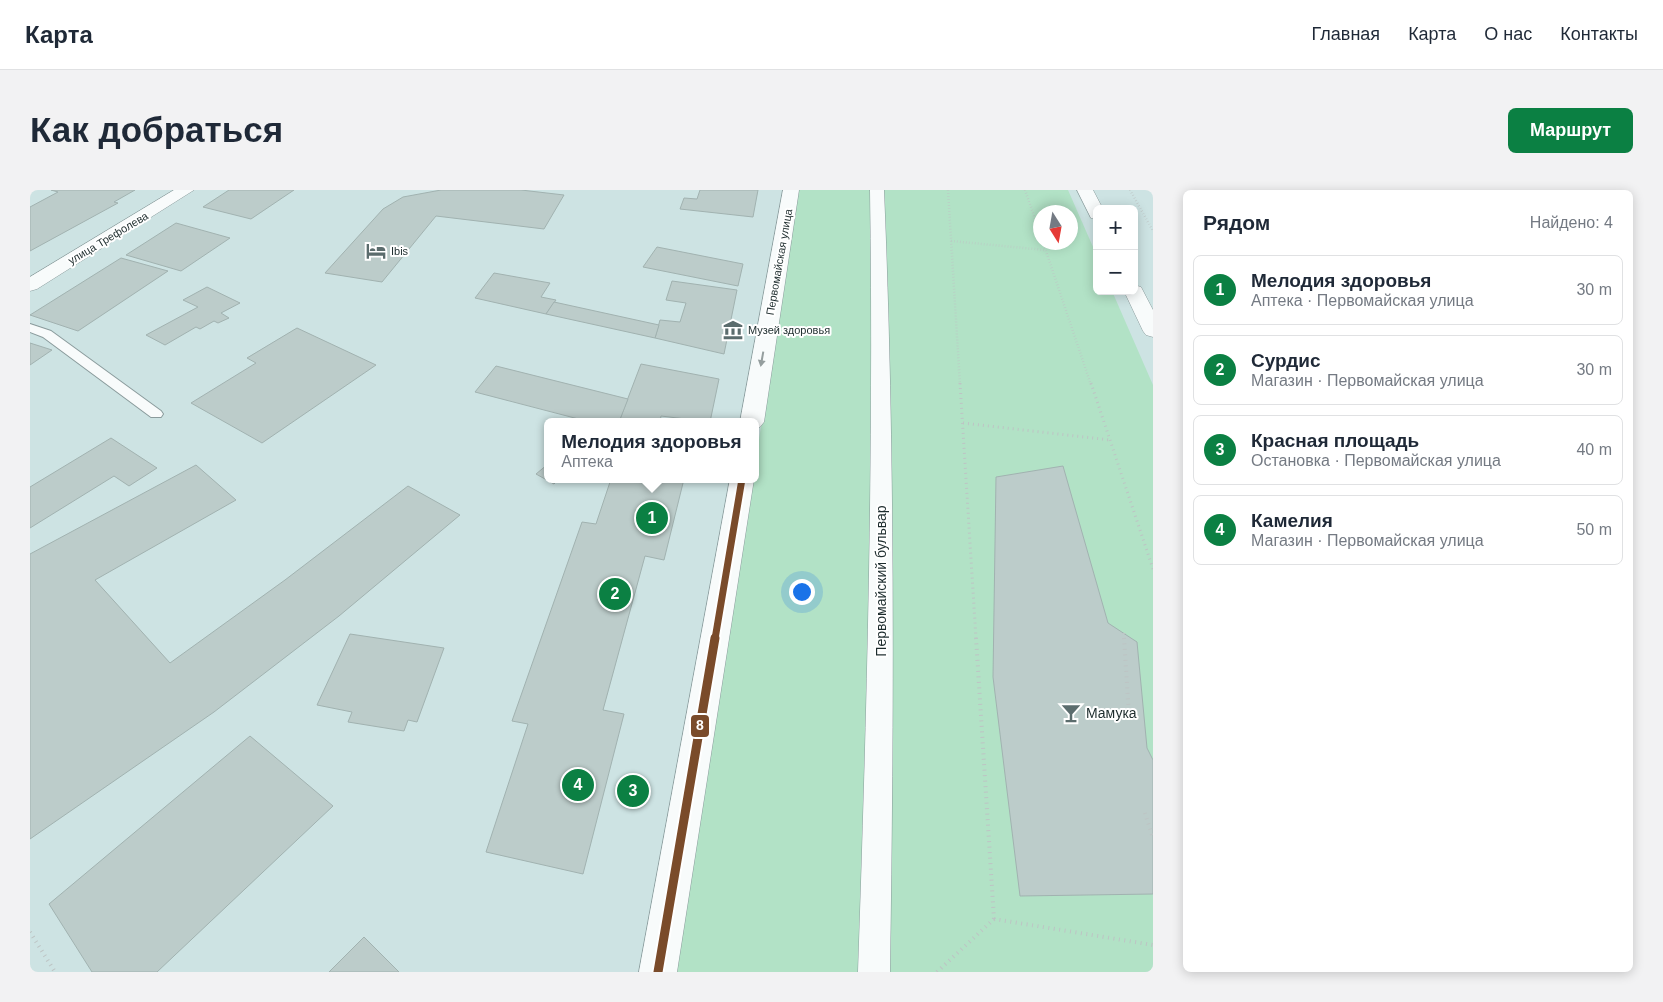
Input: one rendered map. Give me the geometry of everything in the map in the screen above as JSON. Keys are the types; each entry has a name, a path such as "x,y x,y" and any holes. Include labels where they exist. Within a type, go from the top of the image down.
{"main road":[{"name":"улица Трефолева","path":"30,285 186,190"},
{"name":"Первомайская улица","path":"753,418 791,190"},
{"path":"1085,190 1093,206"},
{"path":"1136,295 1153,331"},
{"path":"658,972 741,483"}],"street":[{"name":"Первомайский бульвар","path":"874,972 882,706 881,316 876,190"}],"lane":[{"path":"30,328 47,334 156,414"}],"path":[{"path":"948,190 994,919"},
{"path":"1025,190 1033,215"},
{"path":"1130,190 1153,231"},
{"path":"951,241 1033,249"},
{"path":"1045,250 1153,569"},
{"path":"963,423 1110,440"},
{"path":"1124,634 1129,715"},
{"path":"1145,813 1153,838"},
{"path":"994,919 1153,945"},
{"path":"937,972 994,919"},
{"path":"30,932 55,972"}],"green space":[{"path":"799,190 1068,190 1075,205 1033,205 1033,250 1078,250 1078,213 1093,247 1093,295 1114,295 1153,385 1153,972 672,972 751,483 759,483 759,439"}],"building":[{"path":"51,190 135,190 114,202 118,203 30,251 30,207 58,192"},
{"path":"229,190 294,190 251,219 203,207"},
{"name":"Ibis","path":"441,190 521,190 564,195 544,229 436,216 382,282 325,273 383,209 403,197"},
{"path":"700,190 758,190 753,217 680,209 684,198 697,199"},
{"path":"176,223 230,238 181,271 126,255"},
{"path":"657,247 743,264 738,286 643,267"},
{"path":"121,258 168,271 78,331 30,315"},
{"path":"494,273 550,283 541,297 556,300 546,314 475,298"},
{"path":"672,281 737,290 724,354 655,338 660,320 680,322 686,303 666,300"},
{"path":"207,287 240,303 221,313 229,318 218,323 214,321 200,329 196,327 165,345 146,335 198,307 183,300"},
{"path":"554,302 659,325 655,338 546,314"},
{"path":"297,328 376,365 262,443 191,403 256,363 247,358"},
{"path":"30,343 52,350 30,365"},
{"path":"641,364 719,379 711,418 661,416 661,418 620,418"},
{"path":"496,366 628,399 621,418 575,418 475,392"},
{"path":"111,438 157,468 129,486 114,476 30,528 30,487"},
{"path":"196,465 236,500 95,580 170,663 285,580 408,486 460,515 339,616 214,712 30,839 30,554"},
{"name":"Мамука","path":"1063,466 1108,623 1137,642 1147,748 1153,760 1153,894 1020,896 993,677 996,477"},
{"path":"544,467 544,478 536,474"},
{"path":"610,483 683,483 664,560 645,556 603,710 624,714 583,874 486,852 528,724 512,721 582,522 596,524"},
{"path":"350,634 444,648 417,722 408,720 404,731 348,722 352,712 317,705"},
{"path":"250,736 333,806 157,972 92,972 49,904"},
{"path":"364,937 399,972 329,972"}],"transit line":[{"name":"8","path":"658,972 741,483"}],"place":[{"name":"Ibis","path":"376,251"},
{"name":"Музей здоровья","path":"733,330"},
{"name":"Мелодия здоровья","path":"652,518"},
{"name":"Сурдис","path":"615,594"},
{"name":"Мамука","path":"1071,713"},
{"name":"Камелия","path":"578,785"},
{"name":"Красная площадь","path":"633,791"}]}
